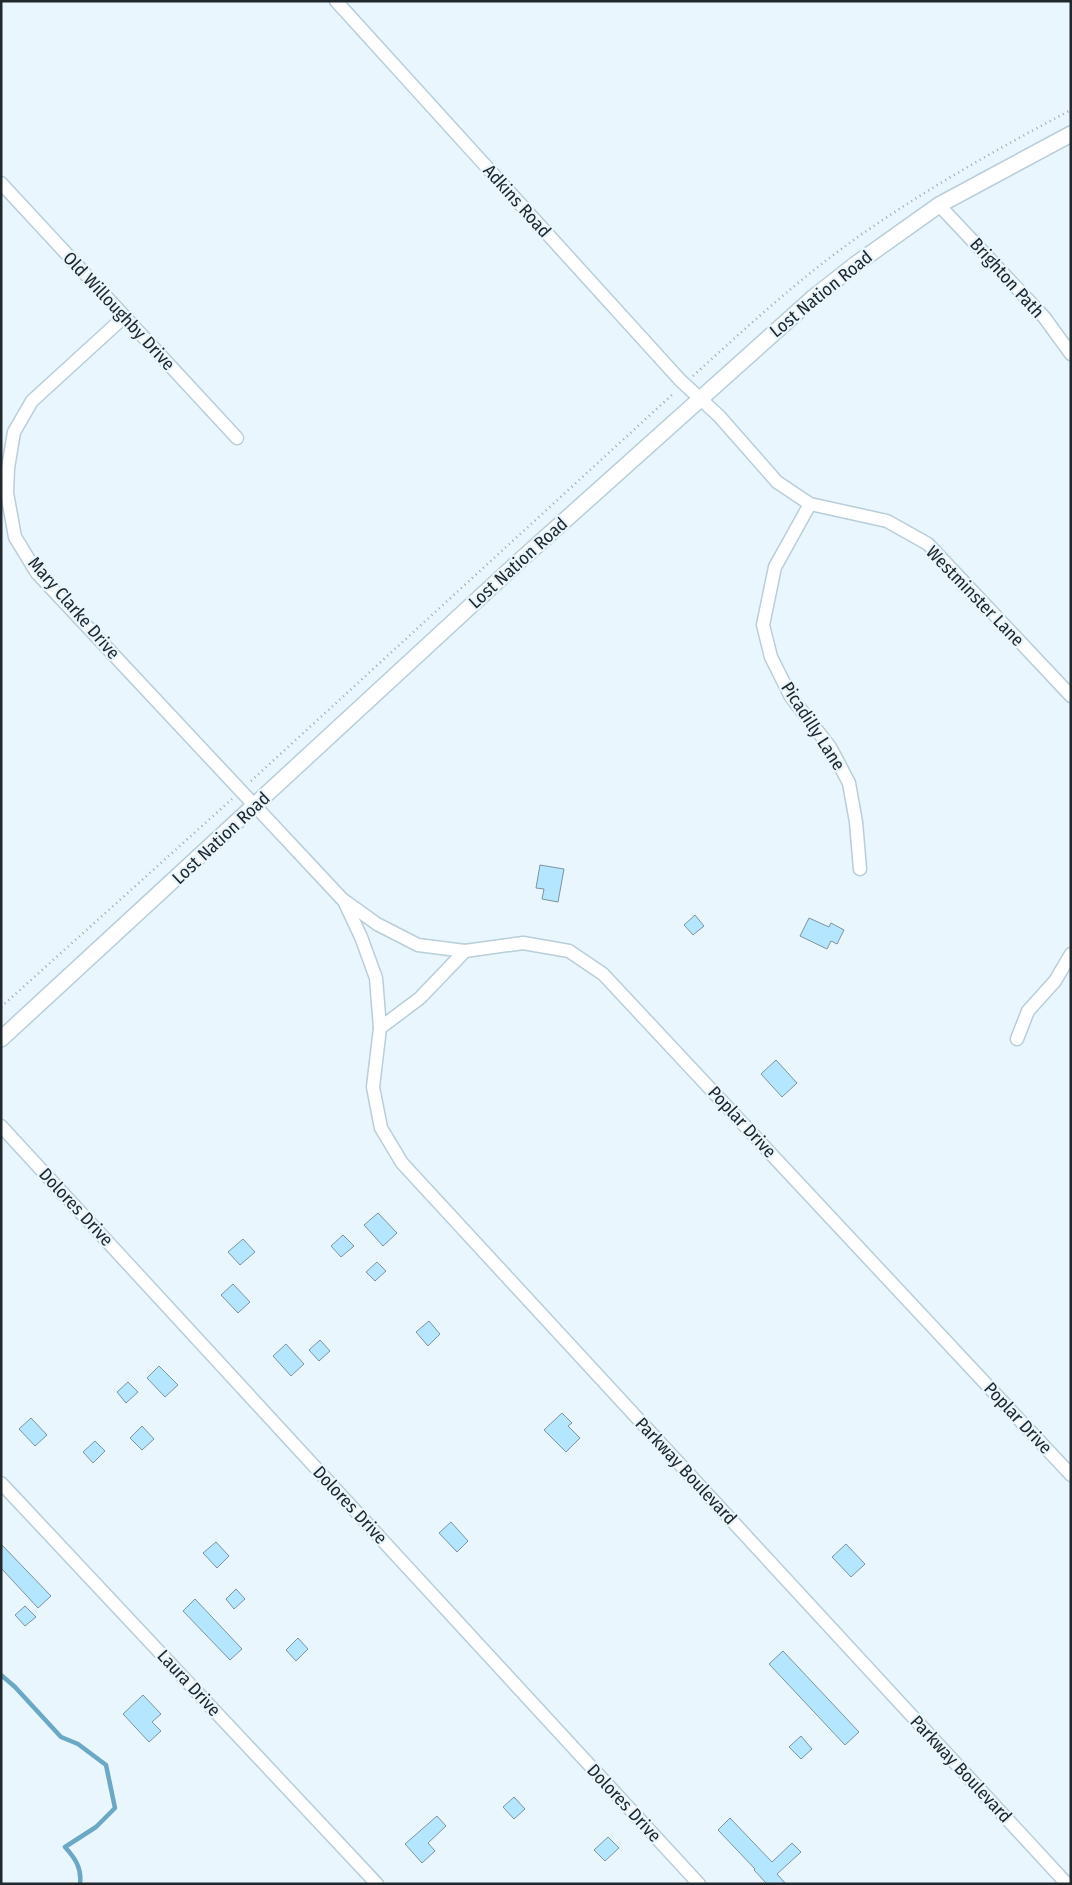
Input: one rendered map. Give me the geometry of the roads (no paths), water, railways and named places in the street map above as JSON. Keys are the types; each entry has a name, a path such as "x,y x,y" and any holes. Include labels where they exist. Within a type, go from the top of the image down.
{"street":[{"name":"Adkins Road","path":"336,1 700,399"},
{"name":"Lost Nation Road","path":"1,1039 522,559 821,292 856,264 940,204 1071,134"},
{"name":"Old Willoughby Drive","path":"1,183 237,438"},
{"name":"Brighton Path","path":"940,204 1044,317 1071,354"},
{"name":"Mary Clarke Drive","path":"124,317 32,401 14,432 4,477 15,537 37,573 256,806"},
{"name":"Westminster Lane","path":"700,399 720,416 777,482 810,504 887,521 928,544 1071,696"},
{"name":"Picadilly Lane","path":"810,504 774,567 763,625 772,657 791,697 830,747 849,783 856,822 860,870"},
{"name":"Parkway Boulevard","path":"256,806 344,901 361,937 376,978 380,1028 373,1087 381,1128 402,1164 1067,1884"},
{"name":"Poplar Drive","path":"344,901 377,924 418,945 465,951 523,943 569,951 603,974 1071,1475"},
{"path":"380,1028 420,998 465,951"},
{"path":"1017,1039 1028,1011 1055,981 1071,954"},
{"name":"Dolores Drive","path":"1,1126 698,1884"},
{"name":"Laura Drive","path":"1,1483 377,1884"}],"waterway":[{"path":"1,1675 15,1687 61,1737 78,1744 106,1765 115,1808 96,1827 65,1847 77,1864 80,1873 80,1884"}]}
